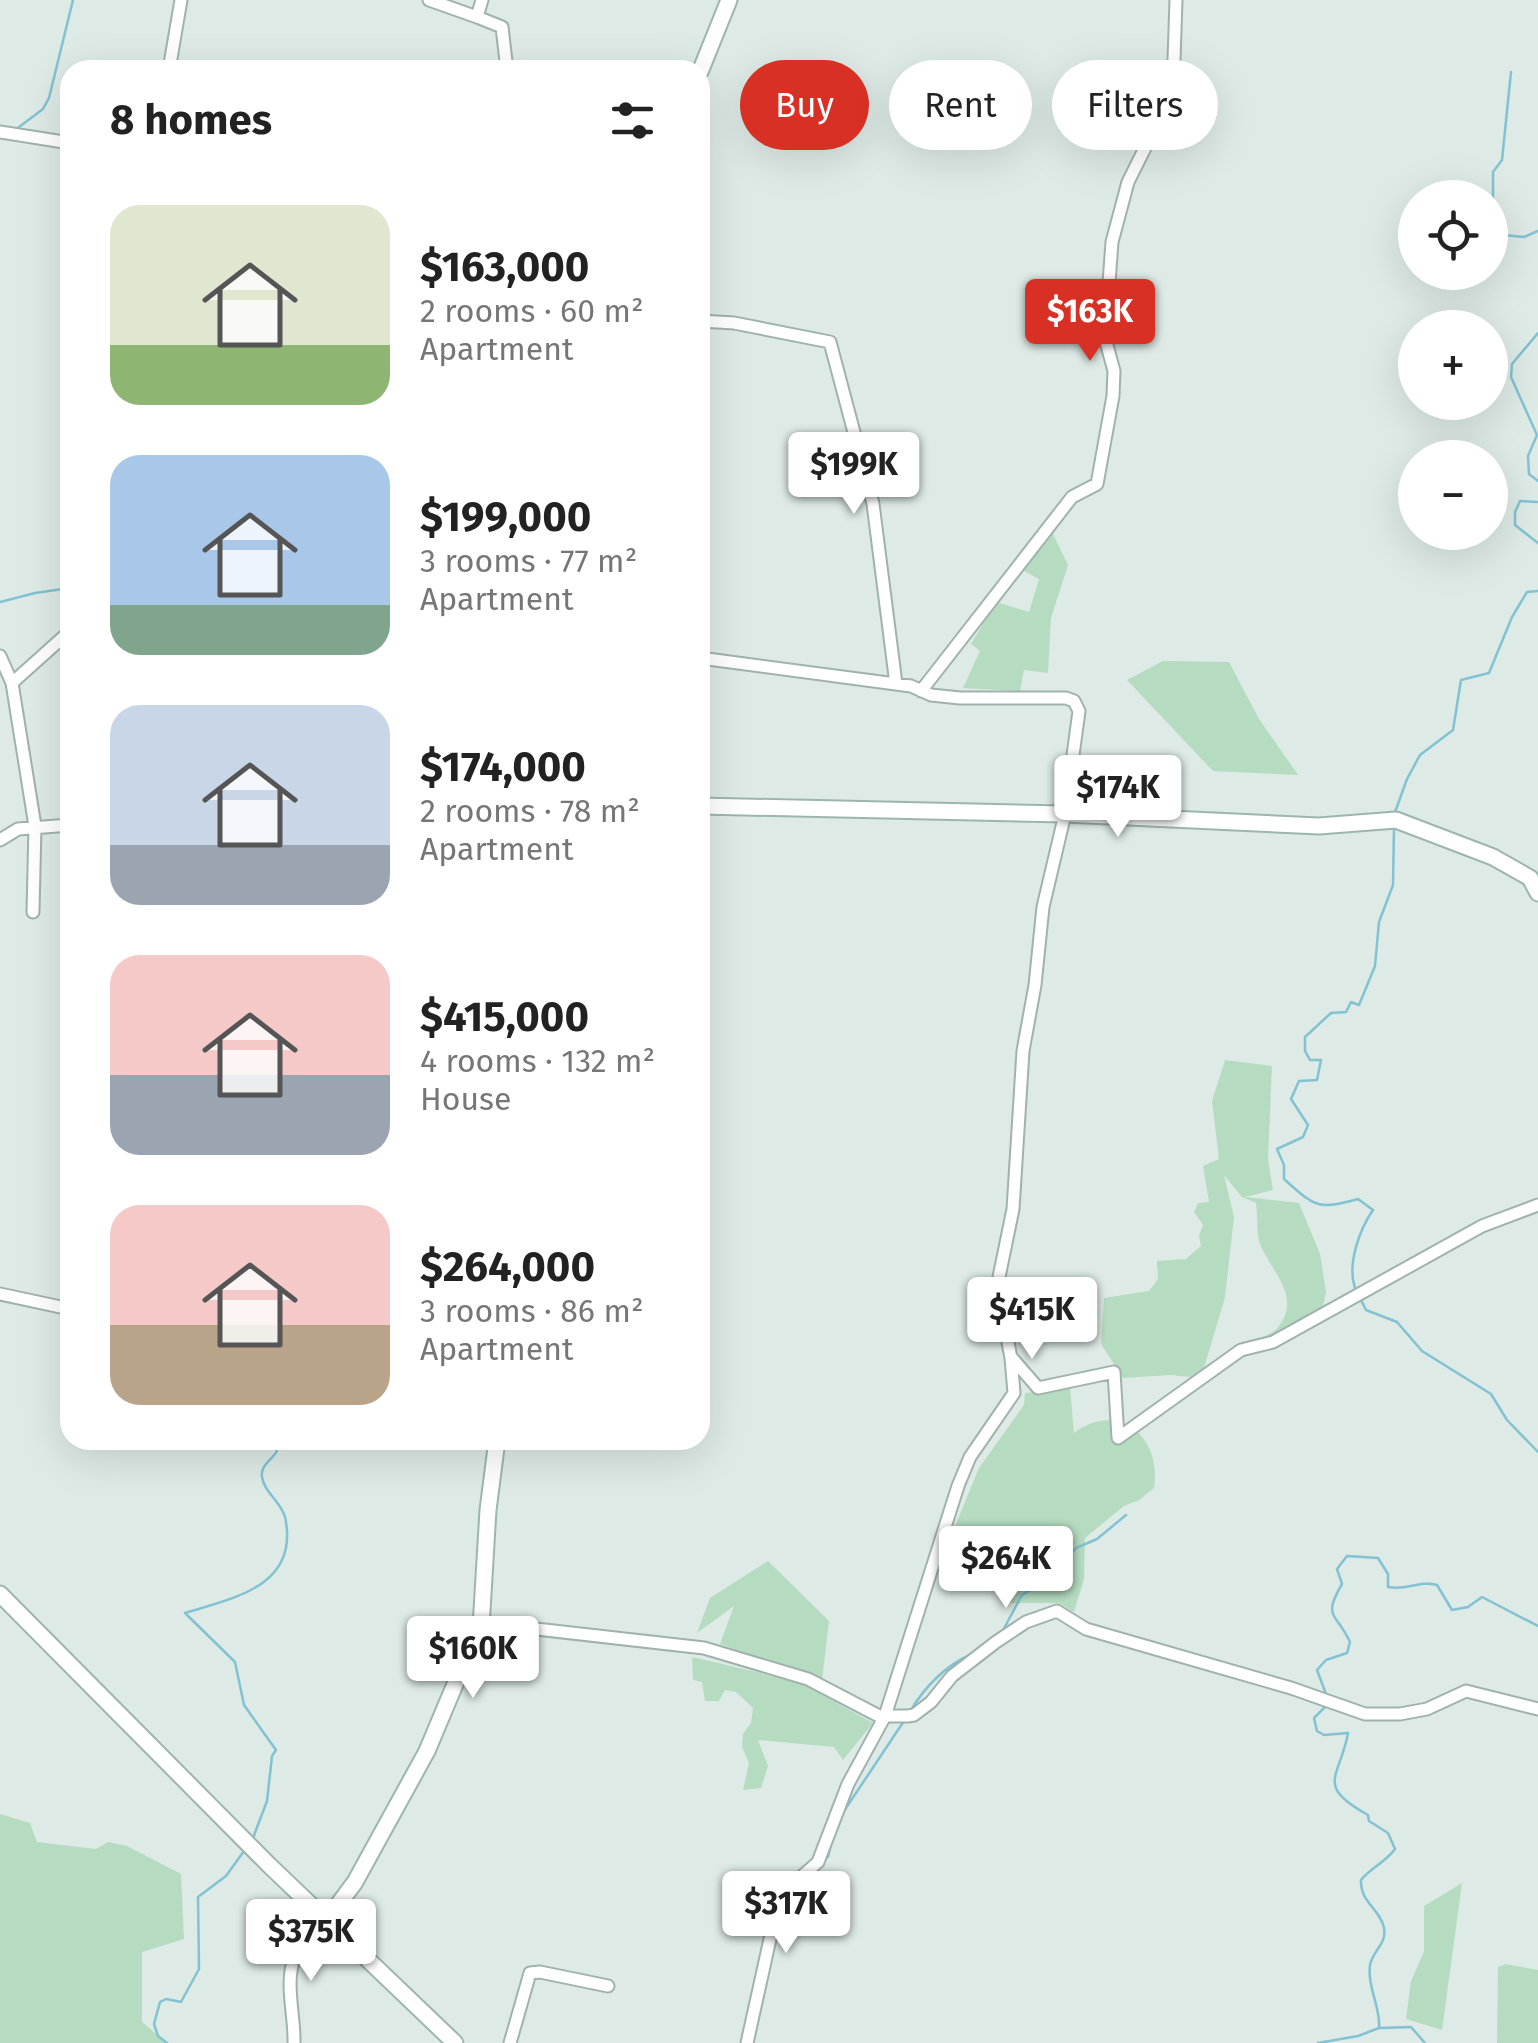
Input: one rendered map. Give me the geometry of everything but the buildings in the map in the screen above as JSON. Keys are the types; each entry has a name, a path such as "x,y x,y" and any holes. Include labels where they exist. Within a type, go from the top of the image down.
{"street":[{"path":"171,60 181,0"},
{"path":"429,0 502,27 506,60"},
{"path":"477,17 482,0"},
{"path":"705,60 729,0"},
{"path":"920,691 1072,498 1097,484 1113,396 1114,371 1105,338 1112,242 1128,182 1152,136 1174,60 1176,0"},
{"path":"0,132 60,141"},
{"path":"710,321 734,322 830,342 873,504 896,684"},
{"path":"12,683 60,641"},
{"path":"0,656 12,683 35,826 33,912"},
{"path":"710,659 896,684 960,698 1066,698 1079,711 1064,814 1043,907 1036,985 1023,1051 1013,1209 999,1277 998,1295 1014,1393 970,1457 958,1486 885,1716 848,1784 818,1862 792,1885 772,1930 747,2043"},
{"path":"710,806 1064,814 1319,826 1396,820 1493,857 1530,878 1538,892"},
{"path":"0,840 18,829 60,825"},
{"path":"1011,1358 1038,1388 1114,1372 1118,1438 1241,1350 1273,1342 1482,1226 1538,1205"},
{"path":"0,1294 60,1307"},
{"path":"294,2043 290,1982 295,1955 355,1882 427,1751 456,1682 480,1644 495,1450"},
{"path":"0,1594 326,1921 454,2043"},
{"path":"483,1623 704,1648 808,1679 880,1716 914,1716 952,1676 996,1642 1026,1622 1057,1611 1086,1628 1291,1688 1365,1714 1426,1709 1466,1691 1538,1709"},
{"path":"510,2043 530,1973 608,1986"}],"green space":[{"path":"1052,532 1068,565 1051,618 1048,673 1024,670 1020,691 963,688 980,651 971,644 996,602 1029,612 1039,579 1024,571"},
{"path":"1163,661 1229,662 1259,719 1298,775 1213,771 1127,680"},
{"path":"1225,1060 1272,1066 1268,1159 1273,1190 1245,1197 1299,1203 1320,1254 1326,1292 1323,1306 1253,1345 1279,1326 1285,1315 1286,1294 1260,1244 1256,1203 1242,1197 1224,1175 1234,1217 1225,1297 1201,1378 1123,1378 1101,1344 1104,1298 1149,1291 1158,1279 1157,1261 1186,1259 1201,1246 1203,1225 1194,1212 1198,1203 1209,1202 1203,1166 1219,1159 1212,1101"},
{"path":"1070,1388 1074,1433 1106,1420 1121,1422 1144,1439 1155,1469 1154,1488 1124,1506 1085,1538 1084,1579 1074,1612 1059,1603 1009,1603 999,1580 1000,1537 951,1536 979,1468 1024,1405 1025,1393"},
{"path":"768,1561 829,1621 822,1681 720,1644 734,1606 697,1633 710,1598"},
{"path":"692,1657 799,1682 873,1723 843,1760 834,1747 758,1740 768,1766 761,1788 743,1790 749,1763 742,1747 743,1734 751,1723 753,1708 736,1692 725,1690 719,1701 705,1701 702,1682 693,1680"},
{"path":"0,1814 30,1823 37,1842 96,1849 108,1842 127,1846 181,1874 184,1939 142,1952 142,2022 167,2043 0,2043"},
{"path":"1462,1883 1442,2030 1406,2019 1411,1981 1424,1952 1424,1906"},
{"path":"1506,1964 1538,1970 1538,2043 1497,2043 1498,1967"}],"waterway":[{"path":"15,130 43,109 49,98 73,0"},
{"path":"1493,180 1493,172 1502,160 1511,72"},
{"path":"1508,235 1524,237 1538,231"},
{"path":"1538,333 1512,364 1511,377 1537,435 1528,456 1529,474 1538,481"},
{"path":"1538,502 1520,501 1515,512 1515,525 1538,543"},
{"path":"0,602 60,589"},
{"path":"1394,815 1420,755 1453,730 1461,680 1489,673 1512,617 1527,592 1538,591"},
{"path":"1355,1288 1352,1269 1356,1248 1373,1210 1358,1199 1325,1205 1310,1201 1284,1179 1284,1165 1277,1149 1303,1137 1308,1125 1291,1099 1299,1081 1317,1080 1321,1060 1310,1060 1305,1037 1331,1013 1346,1012 1351,1002 1359,1005 1375,966 1379,922 1393,885 1394,828"},
{"path":"1361,1300 1366,1310 1397,1322 1422,1351 1491,1394 1507,1420 1538,1452"},
{"path":"253,1838 267,1801 276,1750 244,1705 235,1662 185,1613 259,1585 283,1559 287,1540 285,1517 262,1477 277,1450"},
{"path":"1001,1634 1022,1595 1055,1574 1076,1548 1097,1539 1126,1515"},
{"path":"1326,1694 1317,1670 1326,1660 1347,1653 1350,1642 1332,1609 1342,1584 1337,1569 1347,1556 1378,1558 1388,1574 1388,1587 1437,1585 1452,1610 1468,1607 1482,1597 1538,1626"},
{"path":"911,1710 936,1678 970,1655"},
{"path":"1318,2043 1379,2028 1370,1965 1384,1938 1384,1928 1364,1894 1361,1880 1395,1849 1388,1833 1369,1821 1368,1815 1351,1805 1336,1788 1348,1733 1324,1735 1317,1731 1314,1718 1325,1707"},
{"path":"842,1814 904,1721"},
{"path":"828,1857 832,1840"},
{"path":"167,2043 158,2036 154,2024 160,2002 181,2002 199,1969 198,1897 226,1876 244,1851"},
{"path":"1380,2028 1411,2027 1425,2043"}]}
